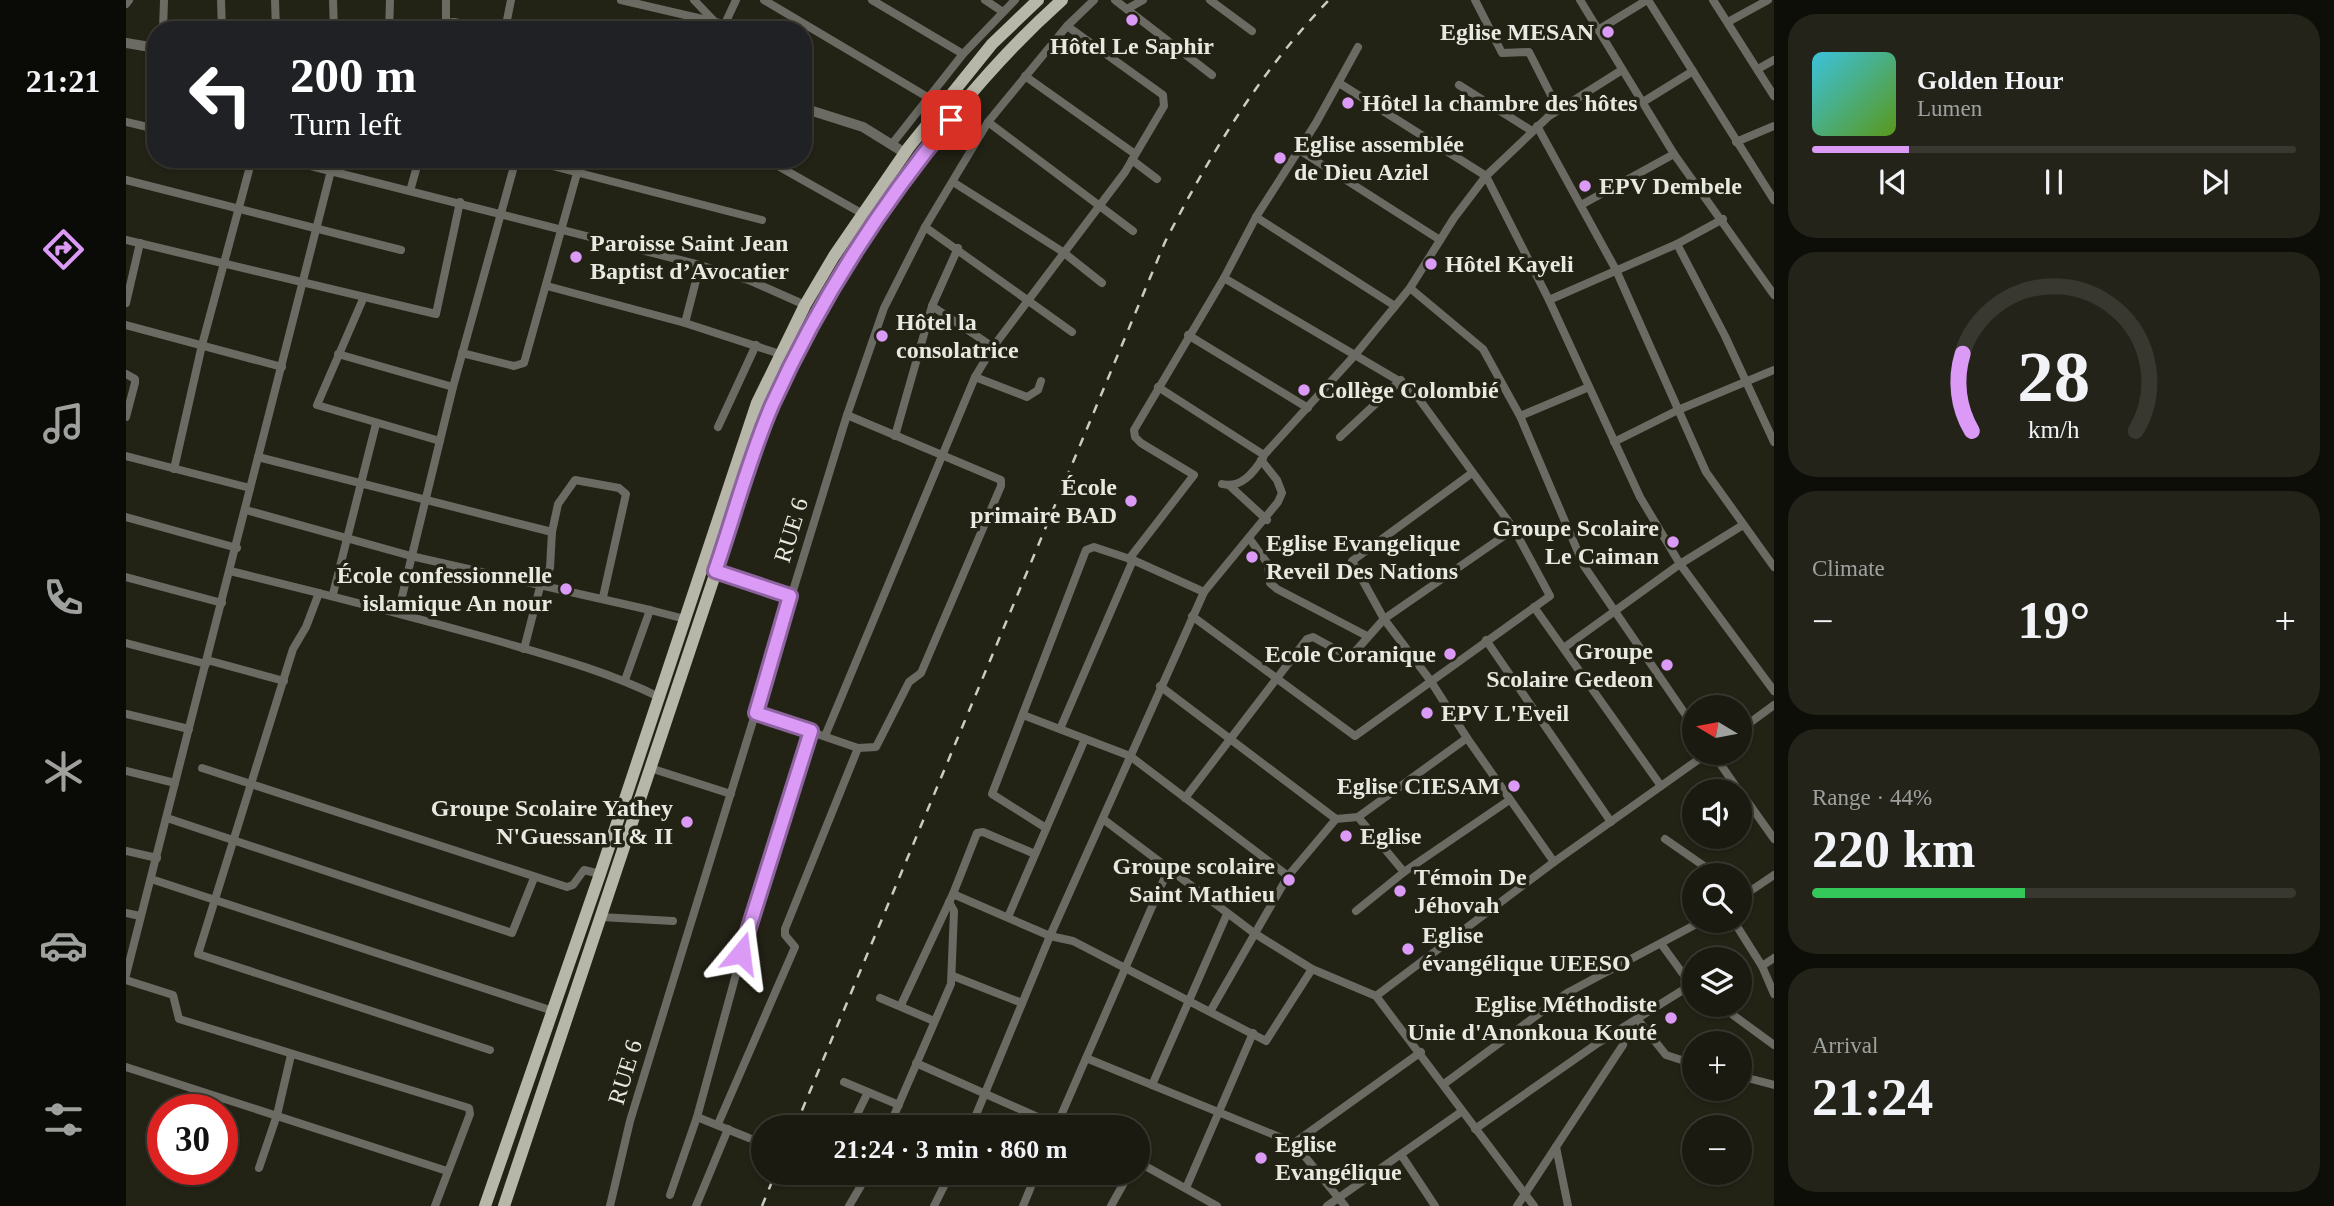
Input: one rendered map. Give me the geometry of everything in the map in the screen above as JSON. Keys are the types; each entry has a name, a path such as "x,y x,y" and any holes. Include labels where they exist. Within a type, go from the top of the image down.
{"main road":[{"path":"485,1206 600,874 757,403 805,305 905,153 985,53 1038,0"},
{"path":"504,1206 771,407 848,264 934,140 1007,54 1062,0"}],"street":[{"path":"163,21 164,0"},
{"path":"221,0 222,21"},
{"path":"275,0 276,21"},
{"path":"333,0 334,21"},
{"path":"389,21 390,0"},
{"path":"446,0 450,21"},
{"path":"507,21 511,0"},
{"path":"621,0 705,21"},
{"path":"694,0 717,21"},
{"path":"723,21 736,0"},
{"path":"764,0 800,21"},
{"path":"872,0 963,54"},
{"path":"985,0 1003,12"},
{"path":"892,144 963,54 1014,0"},
{"name":"RUE 6","path":"610,1206 630,1121 790,596 884,308 925,227 988,122 1066,26 1094,0"},
{"path":"1115,0 1212,75"},
{"path":"1127,9 1143,0"},
{"path":"1210,0 1252,31"},
{"path":"1475,0 1502,53 1529,52 1558,109"},
{"path":"1580,0 1674,154 1723,219 1774,295"},
{"path":"1598,30 1647,0 1774,201"},
{"path":"1713,0 1774,96"},
{"path":"1728,22 1768,0"},
{"path":"825,737 975,377 993,346 1134,157 1164,106 1163,95 1066,26"},
{"path":"812,28 929,97"},
{"path":"126,43 147,46"},
{"path":"1060,729 1131,559 1194,478 1193,473 1135,437 1134,430 1224,278 1255,217 1299,150 1358,47"},
{"path":"1758,69 1774,60"},
{"path":"1266,520 1226,485 1244,481 1355,355 1410,288 1440,240 1486,176 1534,128 1558,109 1622,70"},
{"path":"1643,102 1693,71"},
{"path":"1024,76 1134,157 1157,179"},
{"path":"1339,83 1486,176 1549,300 1640,497 1680,564 1774,691"},
{"path":"1459,85 1534,128 1581,205 1616,270 1706,472 1774,567"},
{"path":"812,111 863,127 905,153"},
{"path":"126,121 147,127"},
{"path":"988,122 1133,231"},
{"path":"1736,142 1774,126"},
{"path":"1299,150 1440,240"},
{"path":"1581,205 1674,154"},
{"path":"174,469 202,345 250,168"},
{"path":"320,168 700,265 751,281 805,305"},
{"path":"126,975 332,168"},
{"path":"410,191 416,168"},
{"path":"398,612 453,387 514,168"},
{"path":"557,168 762,220"},
{"path":"462,354 514,366 524,363 577,168"},
{"path":"782,168 863,214"},
{"path":"126,180 401,250"},
{"path":"953,181 1063,252 1102,283"},
{"path":"126,240 224,262 363,299 436,314 460,202"},
{"path":"1255,217 1395,306"},
{"path":"1549,300 1678,244 1723,219"},
{"path":"925,227 1072,332"},
{"path":"126,301 140,243"},
{"path":"1678,244 1774,442"},
{"path":"895,436 932,306 958,248"},
{"path":"685,323 700,265"},
{"path":"1192,617 1355,736 1486,640 1547,600 1550,591 1514,529 1411,388 1224,278"},
{"path":"547,286 685,323 780,354"},
{"path":"1410,288 1479,343 1520,416 1584,566 1682,710"},
{"path":"363,299 317,405 440,441"},
{"path":"932,306 993,346"},
{"path":"126,325 282,367"},
{"path":"1188,335 1308,408"},
{"path":"718,427 756,345"},
{"path":"338,354 453,387"},
{"path":"1614,442 1678,410 1746,384 1774,370"},
{"path":"126,374 135,379 135,383 126,417"},
{"path":"975,377 1027,397 1038,390 1041,381"},
{"path":"1340,437 1401,380"},
{"path":"976,1115 1050,936 1204,592 1266,520 1282,493 1263,458 1158,387"},
{"path":"1520,416 1588,387"},
{"path":"756,713 858,748 876,747 909,682 921,673 1001,486 1001,480 847,415"},
{"path":"333,594 376,424"},
{"path":"126,456 250,488"},
{"path":"258,457 552,532"},
{"path":"1472,474 1352,561 1384,619 1430,680 1508,801 1554,862"},
{"path":"524,649 540,587 550,568 552,532 558,504 575,480 624,489 626,494 603,597"},
{"path":"246,510 411,556 540,587 603,597 685,619"},
{"path":"126,517 237,548"},
{"path":"1565,647 1680,564 1743,525"},
{"path":"1185,798 1229,737 1311,637 1349,656 1384,619 1514,529"},
{"path":"1250,538 1268,564 1270,583 1277,589 1367,636"},
{"path":"1046,828 992,794 1086,550 1094,547 1131,559 1204,592"},
{"path":"702,567 790,596"},
{"path":"230,571 333,594 524,649 625,680 659,697"},
{"path":"126,577 222,603"},
{"path":"320,593 306,627 293,649 198,951 201,956 490,1050"},
{"path":"1534,607 1565,647 1661,786"},
{"path":"625,680 650,610"},
{"path":"1486,640 1611,821"},
{"path":"126,643 284,681"},
{"path":"1160,686 1336,819 1357,817 1467,738"},
{"path":"1752,721 1774,705"},
{"path":"126,714 189,729"},
{"path":"1023,715 1130,757 1288,876"},
{"path":"670,1195 696,1117 764,872 811,731"},
{"path":"1008,916 1085,739"},
{"path":"718,1124 795,947 785,935 785,929 858,748"},
{"path":"1376,996 1554,862 1691,765"},
{"path":"202,768 567,887 573,885 584,870 600,874"},
{"path":"650,768 731,794"},
{"path":"126,771 175,783"},
{"path":"1356,911 1404,872 1508,801"},
{"path":"1752,809 1774,839"},
{"path":"1357,817 1404,872"},
{"path":"167,818 512,933 534,878"},
{"path":"1103,819 1254,933 1312,969 1376,996 1421,1052 1461,1112 1534,1206"},
{"path":"1211,1010 1288,876 1336,819"},
{"path":"901,1005 951,898 977,833 983,832 1035,854"},
{"path":"1665,839 1700,863"},
{"path":"126,851 157,858"},
{"path":"1063,1115 1168,870"},
{"path":"1752,888 1774,875"},
{"path":"151,879 216,898 552,1011"},
{"path":"951,898 1008,916 1050,936 1073,941 1269,1039 1312,969"},
{"path":"894,1115 953,976 954,911 951,898"},
{"path":"126,913 140,916"},
{"path":"1152,1085 1227,914"},
{"path":"601,917 673,921"},
{"path":"1444,1084 1567,993 1682,933"},
{"path":"1741,933 1762,966 1774,994"},
{"path":"1662,945 1682,972"},
{"path":"1762,966 1774,958"},
{"path":"953,976 1022,1003"},
{"path":"126,980 173,995 179,1019 469,1108 470,1114 435,1206"},
{"path":"1475,1129 1598,1043 1682,992"},
{"path":"880,998 934,1021"},
{"path":"1736,1017 1774,1045"},
{"path":"1638,1020 1666,1055 1682,1060"},
{"path":"1517,1206 1623,1045 1626,1027"},
{"path":"1186,1188 1253,1033"},
{"path":"1294,1143 1421,1052"},
{"path":"259,1168 277,1115 291,1055"},
{"path":"1086,1058 1294,1143 1345,1206"},
{"path":"916,1063 1033,1115"},
{"path":"126,1067 447,1171"},
{"path":"1752,1079 1774,1085"},
{"path":"844,1082 899,1105"},
{"path":"857,1115 868,1092"},
{"path":"1327,1206 1402,1156 1461,1112"},
{"path":"696,1117 749,1138"},
{"path":"696,1206 729,1129"},
{"path":"1556,1147 1568,1206"},
{"path":"1402,1156 1434,1206"},
{"path":"1150,1168 1217,1206"},
{"path":"849,1206 861,1185"},
{"path":"934,1206 944,1185"},
{"path":"1023,1206 1032,1185"},
{"path":"1111,1206 1123,1185"},
{"path":"1192,1206 1198,1195"}],"railway":[{"path":"800,1115 1165,242 1238,115 1281,55 1329,0"},
{"path":"762,1206 771,1185"}],"place":[{"name":"Hôtel Le Saphir","path":"1132,20"},
{"name":"Eglise MESAN","path":"1608,32"},
{"name":"Hôtel la chambre des hôtes","path":"1348,103"},
{"name":"Eglise assemblée de Dieu Aziel","path":"1280,158"},
{"name":"EPV Dembele","path":"1585,186"},
{"name":"Paroisse Saint Jean Baptist d’Avocatier","path":"576,257"},
{"name":"Hôtel Kayeli","path":"1431,264"},
{"name":"Hôtel la consolatrice","path":"882,336"},
{"name":"Collège Colombié","path":"1304,390"},
{"name":"École primaire BAD","path":"1131,501"},
{"name":"Groupe Scolaire Le Caiman","path":"1673,542"},
{"name":"Eglise Evangelique Reveil Des Nations","path":"1252,557"},
{"name":"École confessionnelle islamique An nour","path":"566,589"},
{"name":"Ecole Coranique","path":"1450,654"},
{"name":"Groupe Scolaire Gedeon","path":"1667,665"},
{"name":"EPV L'Eveil","path":"1427,713"},
{"name":"Eglise CIESAM","path":"1514,786"},
{"name":"Groupe Scolaire Yathey N'Guessan I & II","path":"687,822"},
{"name":"Eglise","path":"1346,836"},
{"name":"Groupe scolaire Saint Mathieu","path":"1289,880"},
{"name":"Témoin De Jéhovah","path":"1400,891"},
{"name":"Eglise évangélique UEESO","path":"1408,949"},
{"name":"Eglise Méthodiste Unie d'Anonkoua Kouté","path":"1671,1018"},
{"name":"Eglise Evangélique","path":"1261,1158"}],"route":[{"path":"741,953 764,872 811,731 756,713 790,596 715,571 771,407 795,358 848,264 934,140 951,120"}]}
